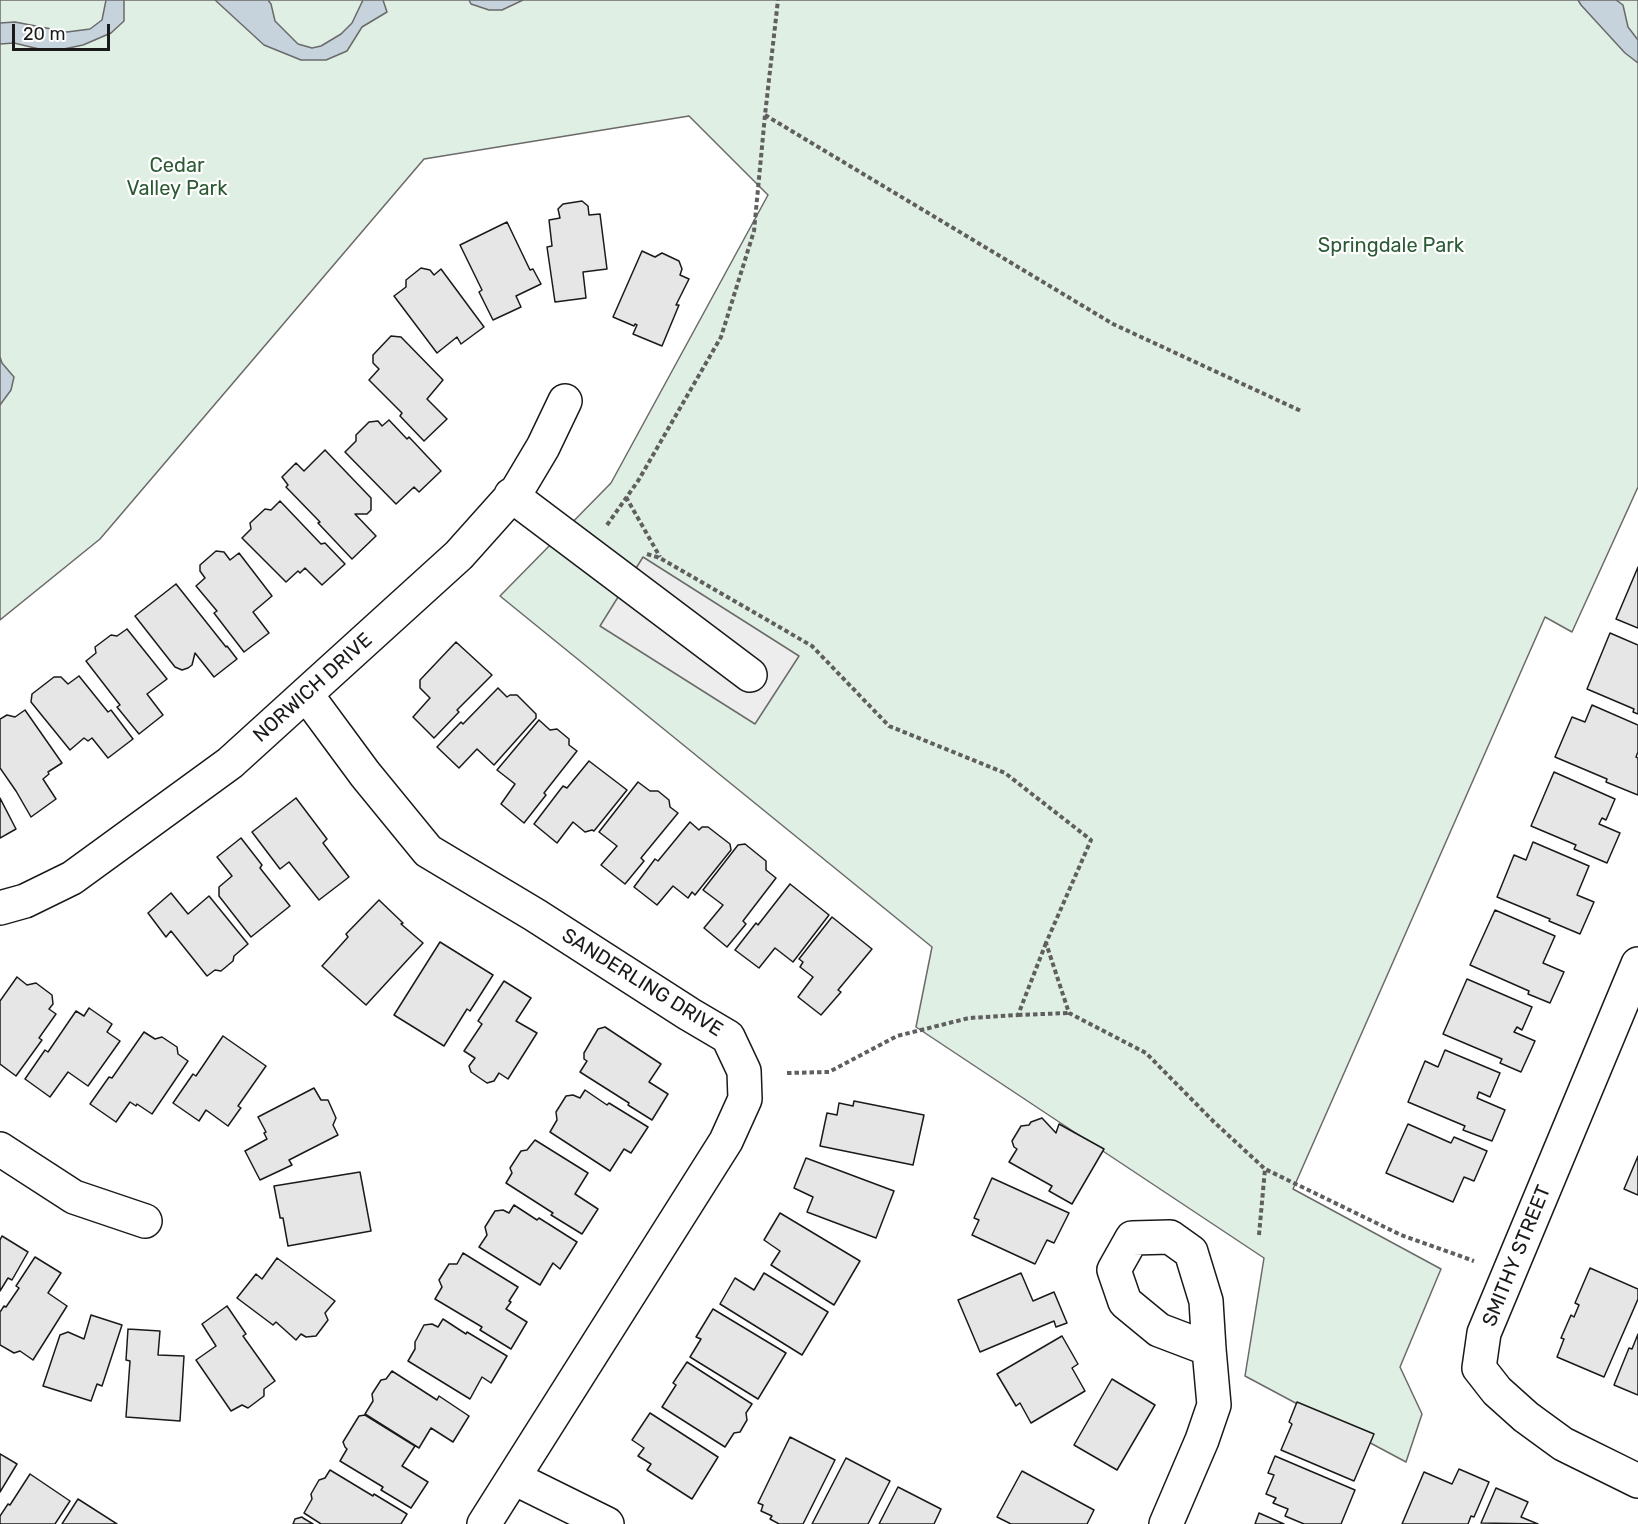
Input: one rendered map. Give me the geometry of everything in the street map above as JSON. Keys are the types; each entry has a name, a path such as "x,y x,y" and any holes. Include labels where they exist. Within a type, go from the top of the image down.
{"street":[{"name":"NORWICH DRIVE","path":"0,908 25,902 72,878 230,763 459,555 518,489 543,447 566,400"},
{"path":"511,495 750,675"},
{"name":"SANDERLING DRIVE","path":"306,694 365,774 428,851 535,915 728,1037 744,1071 745,1098 726,1141 484,1524"},
{"name":"SMITHY STREET","path":"1638,964 1631,1000 1485,1333 1479,1368 1497,1391 1526,1417 1554,1437 1638,1481"},
{"path":"0,1149 74,1197 144,1221"},
{"path":"1166,1524 1202,1440 1214,1405 1209,1349"},
{"path":"514,1478 607,1524"}],"path":[{"path":"585,550 597,538 638,481 721,337 754,231 778,0"},
{"path":"765,115 1113,324 1301,411"},
{"path":"626,497 660,558"},
{"path":"639,551 660,558 812,646 889,726 1005,773 1091,840 1046,942 1018,1015"},
{"path":"1046,942 1069,1013"},
{"path":"787,1073 829,1072 897,1036 969,1018 1069,1013 1146,1053 1214,1122 1265,1169 1401,1234 1474,1260"},
{"path":"1259,1235 1265,1169"}],"green space":[{"path":"0,0 1638,0 1638,487 1572,632 1545,617 1293,1189 1441,1269 1400,1367 1422,1414 1406,1462 1245,1376 1264,1258 916,1027 932,947 500,596 611,483 768,195 689,116 424,159 100,539 0,620"}],"shaded area":[{"path":"106,0 124,0 124,21 111,33 83,45 59,50 39,49 14,43 0,44 0,23 15,22 67,32 90,29 102,20"},
{"path":"215,0 268,0 275,21 298,44 312,48 321,46 341,34 352,23 363,0 383,0 387,12 362,27 347,51 326,60 301,60 264,45"},
{"path":"469,0 523,0 502,10 489,10 471,4"},
{"path":"1578,0 1616,0 1623,5 1628,27 1638,40 1638,63 1625,53"},
{"path":"0,357 2,363 14,377 11,390 0,405"},
{"path":"643,557 799,656 755,724 600,626"}],"building":[{"path":"582,201 588,206 589,215 600,214 607,269 583,272 586,298 555,302 547,247 552,246 549,220 560,218 558,209 563,204"},
{"path":"507,222 530,270 533,269 541,284 516,296 521,307 493,320 479,292 482,290 460,245"},
{"path":"642,251 655,257 662,253 679,261 682,269 680,275 689,279 676,305 679,305 662,346 633,334 637,325 634,326 613,317"},
{"path":"421,268 430,270 434,275 441,269 484,327 461,344 457,337 437,353 394,296 406,287 406,280"},
{"path":"391,336 401,337 443,380 427,399 447,419 424,441 400,416 402,413 369,380 379,369 373,363 373,355"},
{"path":"389,420 407,439 409,437 441,471 419,492 414,487 396,504 345,452 356,441 356,435 369,422 378,421 382,426"},
{"path":"325,450 371,498 371,510 367,514 355,514 376,536 352,559 286,487 288,485 282,477 296,463 304,471"},
{"path":"280,501 321,544 325,543 345,564 322,585 305,568 286,582 242,538 251,529 250,523 265,509 271,510"},
{"path":"216,551 224,552 230,560 239,553 272,596 253,612 269,633 244,652 214,613 217,611 196,586 205,578 200,571 200,565"},
{"path":"1638,567 1638,628 1616,619"},
{"path":"176,584 237,659 214,677 195,653 192,665 188,668 182,670 175,667 135,616"},
{"path":"127,629 167,679 147,694 163,715 139,734 117,707 120,705 86,661 96,653 95,647 111,635 117,636"},
{"path":"1610,633 1638,645 1638,714 1633,712 1634,709 1587,689"},
{"path":"456,642 492,675 457,710 459,712 434,738 413,717 430,698 420,688 420,680"},
{"path":"79,676 108,712 111,710 133,739 108,758 92,738 88,741 84,738 70,750 31,702 32,694 54,677 61,677 68,684"},
{"path":"498,688 507,697 517,695 536,714 536,718 494,765 477,749 459,768 437,747"},
{"path":"1592,705 1638,725 1636,757 1638,758 1638,795 1555,757 1572,717 1585,722"},
{"path":"25,710 62,763 48,772 49,774 43,779 56,799 31,817 0,768 0,719 7,715 15,717"},
{"path":"539,720 550,730 557,729 569,739 569,745 577,751 524,823 501,804 515,784 497,770"},
{"path":"589,761 627,790 594,831 585,832 573,822 557,843 534,824 563,786 567,788"},
{"path":"1554,772 1615,799 1606,820 1602,818 1599,824 1620,833 1607,863 1574,849 1576,845 1531,826"},
{"path":"638,782 650,791 658,791 669,800 670,807 678,813 641,858 644,861 625,884 601,865 617,846 599,832"},
{"path":"0,798 16,829 0,838"},
{"path":"296,798 327,839 323,843 349,877 319,900 289,862 280,869 252,832"},
{"path":"690,822 699,830 702,827 708,827 730,844 731,850 695,895 692,892 688,898 673,886 657,905 634,887 655,859 658,861"},
{"path":"241,838 262,865 260,868 290,906 251,937 219,896 219,887 232,876 217,857"},
{"path":"1533,842 1589,866 1577,895 1594,902 1580,934 1497,897 1514,855 1526,860"},
{"path":"745,844 766,861 766,870 776,878 743,921 746,924 727,947 704,928 723,905 703,890 738,845"},
{"path":"790,884 829,915 793,962 775,948 759,968 735,950"},
{"path":"171,893 188,914 209,896 248,944 221,971 215,970 207,976 171,931 166,937 148,913"},
{"path":"379,900 423,943 366,1005 322,966 348,937 346,934"},
{"path":"1495,910 1555,936 1543,963 1564,972 1550,1003 1528,994 1529,991 1470,965"},
{"path":"832,917 872,949 838,990 841,992 821,1015 798,997 813,977 800,967 803,962 799,959"},
{"path":"440,942 493,975 470,1011 467,1009 444,1046 394,1015"},
{"path":"17,977 27,985 36,983 52,995 53,1004 49,1009 56,1014 39,1038 42,1040 16,1076 0,1064 0,1001"},
{"path":"1467,979 1532,1007 1522,1030 1517,1027 1514,1032 1535,1041 1521,1072 1500,1063 1502,1059 1443,1034"},
{"path":"504,981 531,998 516,1021 537,1033 508,1079 499,1073 494,1081 487,1083 471,1072 469,1066 475,1058 464,1051 482,1024 478,1021"},
{"path":"89,1008 112,1024 107,1032 120,1041 88,1086 68,1072 50,1097 25,1079 45,1050 48,1052 76,1011 84,1016"},
{"path":"605,1027 661,1064 649,1082 668,1094 652,1120 580,1072 587,1061 584,1059 584,1053 598,1029"},
{"path":"144,1032 155,1039 162,1037 177,1047 178,1054 188,1061 152,1114 130,1102 116,1122 90,1104 109,1077 112,1078"},
{"path":"223,1036 266,1066 238,1106 241,1108 228,1126 206,1110 199,1121 173,1103 193,1074 196,1076"},
{"path":"1445,1050 1500,1073 1490,1097 1479,1092 1477,1098 1505,1110 1492,1141 1463,1130 1465,1126 1408,1102 1425,1061 1438,1067"},
{"path":"314,1088 321,1100 328,1100 336,1118 333,1125 338,1135 289,1160 292,1165 260,1180 245,1151 267,1139 258,1117"},
{"path":"585,1090 648,1127 631,1153 624,1149 610,1171 550,1132 557,1120 556,1112 566,1096 573,1095 580,1098"},
{"path":"854,1101 924,1115 913,1165 820,1146 827,1113 837,1115 839,1103 853,1106"},
{"path":"1042,1118 1056,1133 1059,1124 1104,1149 1072,1204 1049,1191 1052,1186 1009,1162 1017,1149 1012,1141 1021,1126 1029,1125"},
{"path":"1408,1124 1451,1143 1454,1137 1487,1151 1474,1181 1464,1177 1453,1202 1386,1173"},
{"path":"535,1140 588,1173 575,1194 598,1209 582,1234 506,1183 512,1173 510,1168 521,1151 527,1150"},
{"path":"1638,1156 1638,1195 1624,1189"},
{"path":"806,1158 894,1191 876,1238 807,1212 813,1197 794,1188"},
{"path":"360,1172 371,1231 288,1246 274,1186"},
{"path":"992,1178 1069,1213 1054,1243 1047,1240 1035,1264 972,1235 979,1220 974,1218"},
{"path":"514,1205 577,1242 560,1269 553,1263 540,1285 479,1247 487,1235 485,1227 495,1211 503,1210 509,1213"},
{"path":"780,1213 860,1261 834,1305 771,1265 780,1251 764,1240"},
{"path":"2,1236 28,1252 12,1280 8,1278 0,1291 0,1240"},
{"path":"463,1253 518,1287 506,1309 527,1322 511,1349 480,1330 482,1327 435,1299 442,1287 439,1280 449,1264 457,1264"},
{"path":"35,1257 61,1273 48,1293 67,1306 33,1360 20,1351 14,1353 0,1345 0,1312 19,1288 16,1286"},
{"path":"277,1258 335,1301 325,1313 328,1320 316,1336 306,1337 301,1334 296,1340 276,1322 273,1325 237,1298 256,1274 262,1279"},
{"path":"1590,1268 1638,1289 1638,1299 1604,1377 1557,1357 1564,1339 1561,1338 1571,1315 1574,1317 1579,1305 1575,1303"},
{"path":"764,1273 828,1312 802,1355 720,1304 735,1278 754,1290"},
{"path":"1021,1273 1033,1301 1054,1292 1067,1323 1056,1327 1054,1321 980,1352 958,1300"},
{"path":"227,1306 246,1334 243,1336 275,1381 264,1389 264,1396 248,1408 242,1405 231,1411 196,1360 216,1346 202,1324"},
{"path":"713,1309 786,1353 758,1399 690,1357 701,1339 696,1337"},
{"path":"91,1315 122,1325 102,1386 97,1384 91,1401 43,1386 60,1335 68,1332 84,1339"},
{"path":"443,1319 507,1356 491,1383 482,1377 470,1399 408,1361 424,1325 432,1324 438,1327"},
{"path":"128,1329 160,1331 158,1355 184,1356 180,1421 126,1417 130,1361 126,1360"},
{"path":"1638,1334 1638,1395 1614,1385 1629,1348 1632,1349"},
{"path":"1062,1336 1078,1364 1072,1368 1085,1391 1031,1423 1020,1403 1016,1406 997,1374"},
{"path":"687,1362 752,1404 746,1413 747,1420 740,1432 734,1433 725,1447 662,1407 676,1385 673,1383"},
{"path":"392,1371 437,1400 439,1396 469,1416 453,1442 431,1428 419,1448 365,1414 373,1401 372,1394 381,1380 386,1379"},
{"path":"1112,1379 1155,1405 1117,1470 1074,1445"},
{"path":"1297,1402 1374,1434 1354,1481 1281,1450 1292,1424 1289,1422"},
{"path":"650,1413 718,1457 692,1499 647,1470 651,1464 638,1456 644,1448 632,1440"},
{"path":"365,1415 415,1446 402,1466 428,1482 411,1508 381,1490 383,1487 340,1461 347,1449 343,1442 359,1416"},
{"path":"790,1437 835,1460 803,1524 779,1524 770,1519 772,1516 761,1511 763,1505 758,1503"},
{"path":"0,1454 17,1464 0,1492"},
{"path":"1275,1456 1355,1490 1341,1524 1304,1524 1285,1516 1288,1509 1273,1503 1276,1498 1266,1494 1274,1475 1268,1473"},
{"path":"846,1458 890,1481 868,1524 812,1524"},
{"path":"1459,1469 1489,1482 1474,1517 1471,1516 1468,1524 1402,1524 1424,1472 1452,1484"},
{"path":"330,1470 407,1514 401,1524 321,1524 304,1513 319,1480 325,1478"},
{"path":"1022,1471 1094,1510 1087,1524 1011,1524 997,1517"},
{"path":"30,1474 70,1501 55,1524 0,1524 0,1516"},
{"path":"898,1487 941,1509 934,1524 879,1524"},
{"path":"1496,1488 1528,1502 1521,1517 1538,1524 1481,1523"},
{"path":"78,1499 117,1524 62,1524"},
{"path":"1259,1513 1284,1524 1255,1524"},
{"path":"302,1517 313,1524 293,1524 295,1519"}],"park label":[{"name":"Cedar Valley Park","path":"177,178"},
{"name":"Springdale Park","path":"1391,246"}]}
